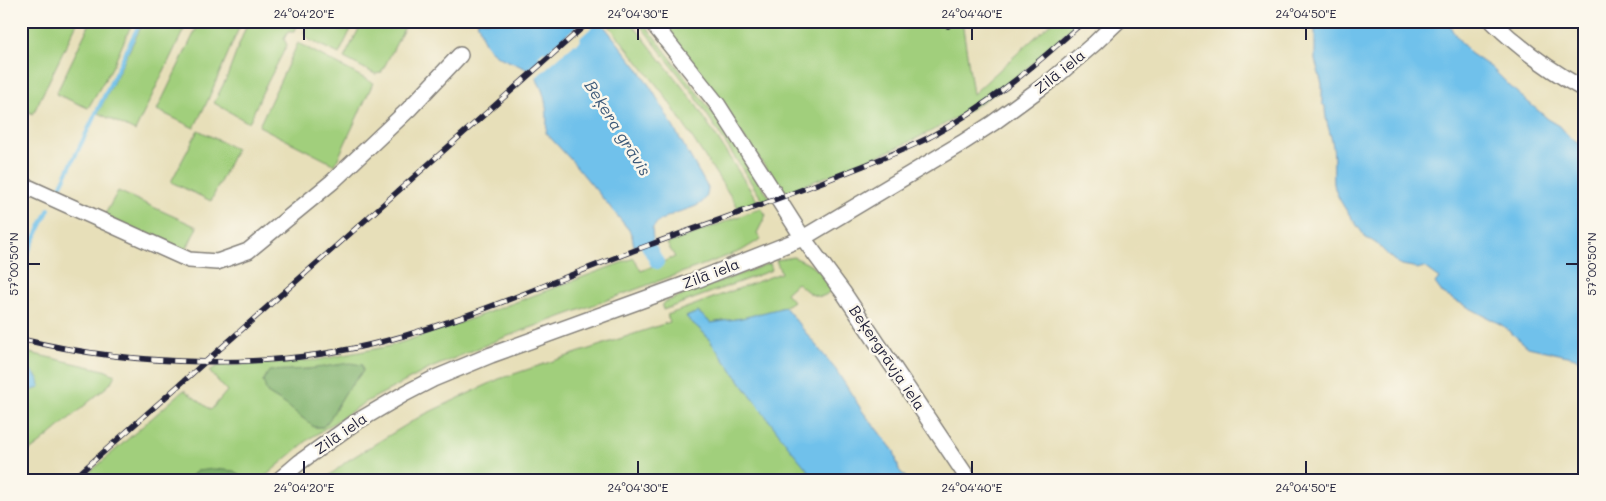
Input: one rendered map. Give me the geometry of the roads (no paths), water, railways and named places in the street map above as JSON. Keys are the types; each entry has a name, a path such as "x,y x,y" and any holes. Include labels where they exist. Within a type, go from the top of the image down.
{"street":[{"name":"Beķergrāvja iela","path":"651,21 718,106 803,238 843,292 969,480"},
{"name":"Zilā iela","path":"279,480 300,462 353,424 433,379 491,355 696,280 803,238 993,123 1053,79 1118,21"},
{"path":"1492,21 1508,37 1547,68 1585,90"},
{"path":"21,184 189,260 217,262 248,251 332,182 409,109 460,55"}],"water":[{"path":"477,21 600,21 640,71 654,93 708,188 708,193 704,200 698,205 659,221 652,229 653,239 634,246 629,230 572,161 546,133 546,104 544,95 535,77 520,66 498,56 490,50 485,44"},
{"path":"1315,21 1446,21 1470,53 1492,68 1514,90 1548,119 1560,126 1570,138 1585,148 1585,362 1572,357 1528,347 1502,325 1443,294 1435,283 1439,278 1424,267 1417,269 1400,264 1366,238 1342,204 1334,184 1333,146 1326,120 1325,106 1322,104 1322,84 1315,60"},
{"path":"785,307 836,370 863,412 894,451 899,470 908,480 819,480 812,475 788,446 705,334 686,317 698,312 711,323 742,318"},
{"path":"23,367 27,367 38,378 40,387 26,391 21,390"}],"waterway":[{"path":"59,189 141,21"},
{"path":"25,258 49,209"},
{"name":"Beķera grāvis","path":"643,223 646,242 657,262"}],"railway":[{"path":"72,480 590,21"},
{"path":"947,21 948,26"},
{"path":"21,339 110,355 156,360 203,362 250,361 341,351 419,331 485,309 616,257 801,190 928,138 970,113 1009,85 1084,21"}]}
